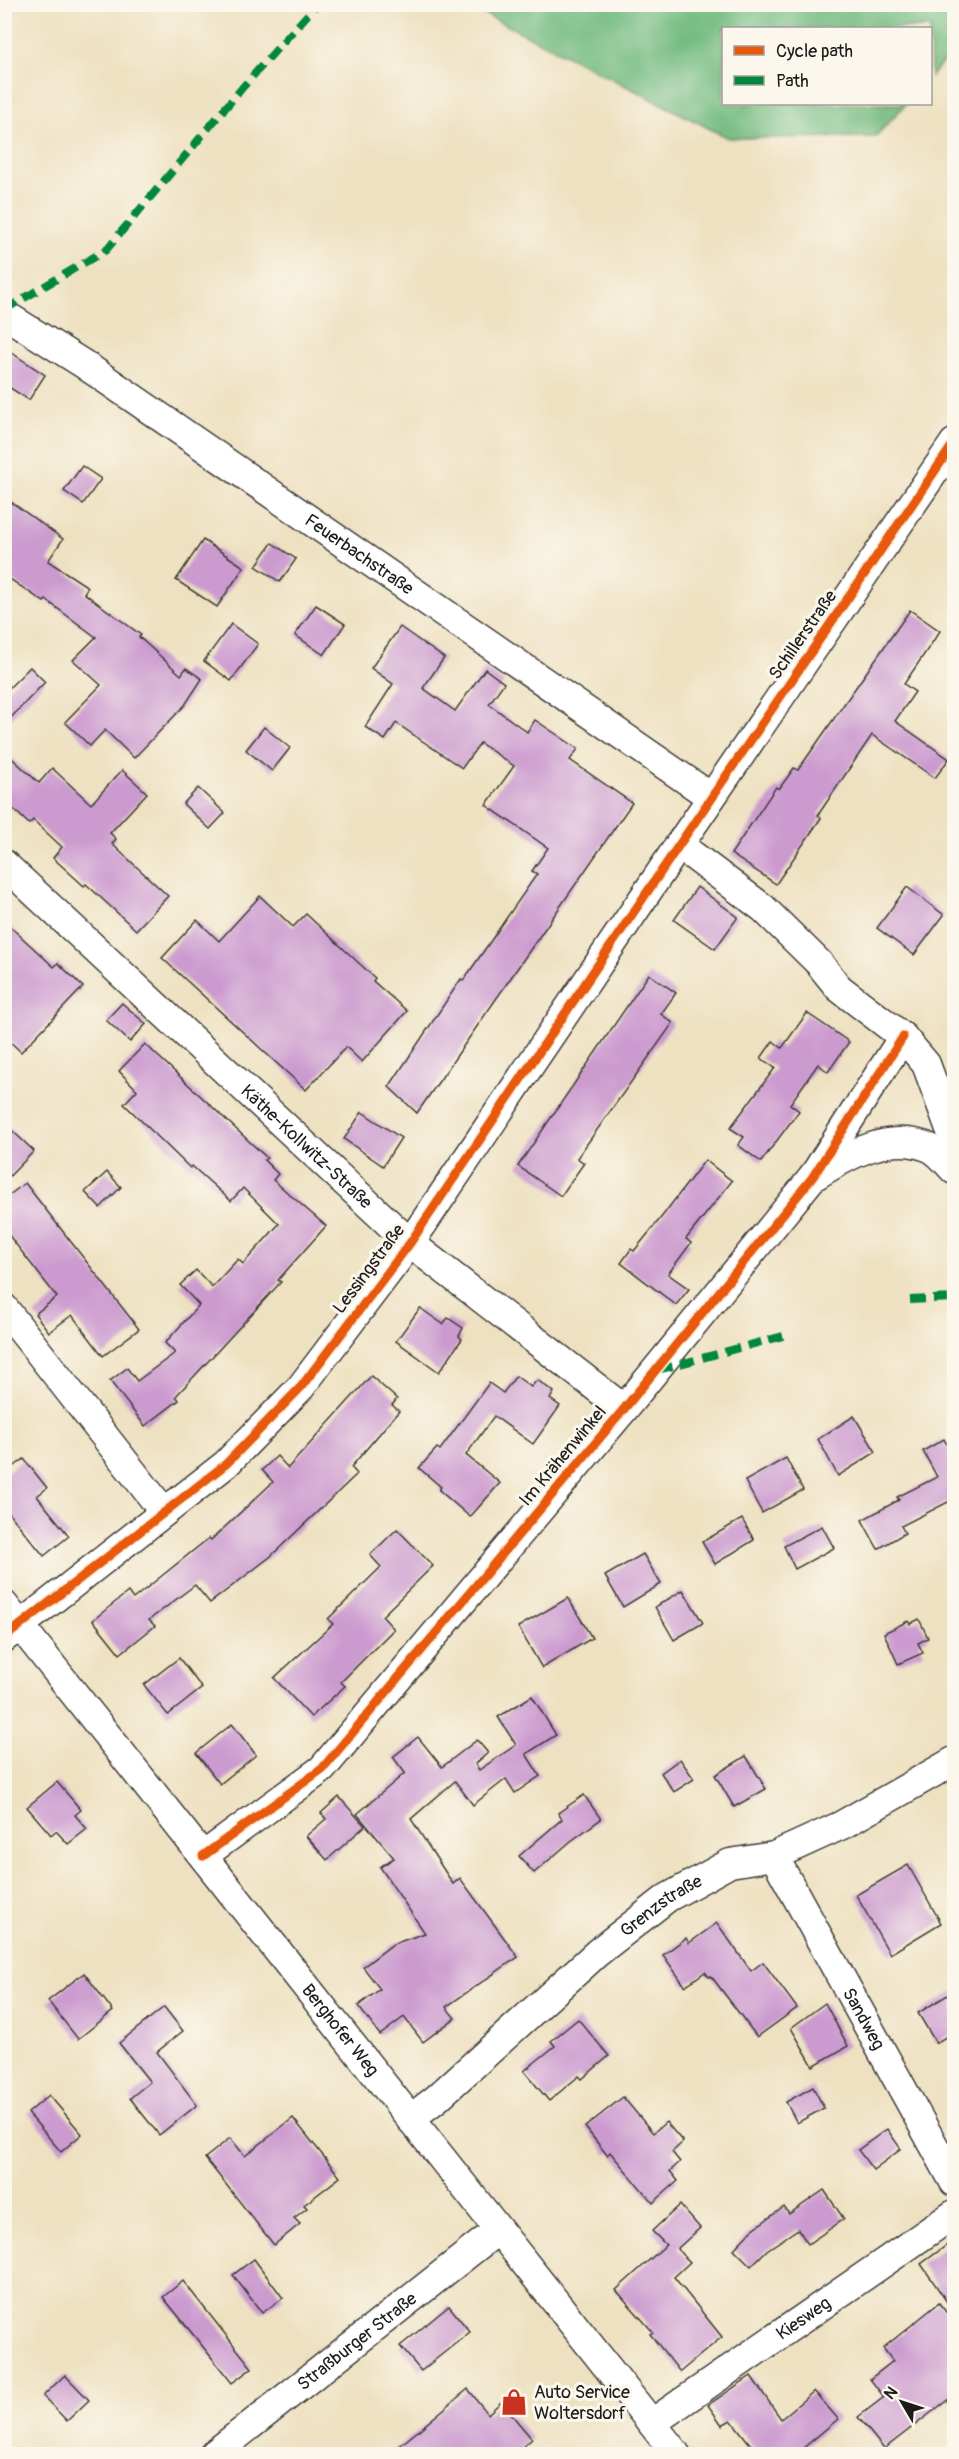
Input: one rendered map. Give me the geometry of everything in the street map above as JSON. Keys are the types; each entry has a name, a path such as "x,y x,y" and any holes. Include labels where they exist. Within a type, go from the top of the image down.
{"street":[{"name":"Feuerbachstraße","path":"4,314 85,365 711,797"},
{"name":"Schillerstraße","path":"679,845 954,443"},
{"path":"679,845 763,908 818,962 839,987 903,1037 926,1064 954,1140"},
{"name":"Lessingstraße","path":"10,1623 164,1512 226,1464 302,1387 410,1243 679,845"},
{"name":"Käthe-Kollwitz-Straße","path":"4,864 410,1243 624,1409"},
{"name":"Im Krähenwinkel","path":"203,1856 322,1769 624,1409 812,1178 903,1037"},
{"name":"Im Krähenwinkel","path":"812,1178 837,1162 887,1141 900,1140 931,1148 954,1170"},
{"path":"4,1308 164,1512"},
{"name":"Berghofer Weg","path":"10,1623 203,1856 676,2454"},
{"name":"Grenzstraße","path":"410,2119 436,2099 597,1953 667,1898 730,1863 774,1856 842,1825 954,1761"},
{"name":"Sandweg","path":"774,1856 954,2182"},
{"name":"Kiesweg","path":"652,2423 954,2214"},
{"name":"Straßburger Straße","path":"214,2454 498,2230"}],"green space":[{"path":"467,5 954,5 954,49 932,75 932,27 722,27 722,105 905,105 875,137 728,138"}],"building":[{"path":"12,353 45,375 29,400 4,384 4,365"},
{"path":"82,466 101,479 83,504 64,491"},
{"path":"4,497 63,539 48,561 88,587 84,593 141,635 139,637 181,675 186,668 202,679 185,705 134,758 105,730 90,746 65,722 101,685 73,660 96,637 46,600 44,602 4,575"},
{"path":"203,540 244,567 217,607 176,580"},
{"path":"272,543 296,559 280,582 256,566"},
{"path":"316,605 345,624 324,655 295,635"},
{"path":"910,610 940,631 904,684 915,692 895,721 949,759 935,778 872,735 818,815 821,818 776,884 731,854 776,787 779,789 794,768 798,770"},
{"path":"231,624 258,644 231,681 204,661"},
{"path":"400,627 444,658 423,688 455,711 485,669 504,683 489,704 527,732 535,720 578,749 570,760 632,803 417,1113 389,1087 461,979 463,981 537,874 532,871 548,848 486,805 514,766 480,743 462,768 396,723 385,740 365,727 393,684 371,668"},
{"path":"30,667 45,682 4,725 4,693"},
{"path":"264,727 290,748 272,771 246,750"},
{"path":"4,751 39,783 52,768 91,804 122,770 147,793 110,833 116,839 112,844 168,896 136,930 86,884 84,886 53,858 62,847 33,820 29,824 4,800"},
{"path":"198,788 225,813 210,829 183,804"},
{"path":"697,887 738,917 715,949 674,920"},
{"path":"907,887 944,915 914,955 877,928"},
{"path":"260,896 293,927 306,914 375,978 373,981 407,1011 362,1062 346,1047 306,1090 162,958 197,920 219,941"},
{"path":"4,921 54,967 58,963 83,987 21,1052 4,1036"},
{"path":"649,974 676,993 661,1014 673,1023 577,1158 584,1163 561,1196 518,1166"},
{"path":"122,1003 146,1024 130,1042 106,1020"},
{"path":"807,1013 849,1042 828,1072 818,1064 790,1104 799,1111 761,1162 738,1145 744,1137 730,1128 775,1068 761,1058 773,1041 782,1048"},
{"path":"145,1044 267,1158 264,1160 278,1174 273,1180 326,1226 278,1280 281,1282 176,1396 179,1400 145,1426 110,1381 127,1368 137,1381 175,1353 165,1343 199,1305 180,1285 196,1270 212,1287 238,1259 243,1264 279,1224 243,1188 231,1201 192,1166 190,1168 124,1104 137,1090 119,1071"},
{"path":"362,1112 401,1138 383,1166 344,1139"},
{"path":"4,1123 34,1151 4,1182"},
{"path":"705,1160 732,1181 686,1239 691,1243 668,1274 689,1289 676,1305 621,1263 631,1249 634,1251"},
{"path":"107,1172 121,1187 100,1208 85,1192"},
{"path":"25,1183 139,1329 103,1356 72,1315 49,1332 35,1314 57,1297 4,1229 4,1199"},
{"path":"420,1308 443,1324 448,1318 463,1328 459,1336 462,1339 439,1372 396,1341"},
{"path":"371,1376 397,1399 392,1405 399,1411 351,1467 357,1474 270,1557 210,1603 195,1585 149,1620 155,1626 120,1654 93,1620 128,1592 133,1599 209,1538 211,1540 273,1482 262,1470 277,1456 288,1468"},
{"path":"516,1376 531,1387 537,1380 554,1392 550,1399 560,1406 533,1444 494,1416 466,1455 500,1483 470,1517 439,1490 441,1487 419,1468 437,1448 440,1450 489,1383 503,1393"},
{"path":"854,1416 876,1452 838,1476 818,1439"},
{"path":"944,1439 954,1458 954,1510 950,1501 901,1526 905,1533 878,1549 862,1520 899,1500 897,1497 937,1477 923,1451"},
{"path":"786,1458 803,1490 762,1513 745,1481"},
{"path":"24,1459 47,1488 37,1496 69,1536 44,1556 4,1507 4,1474"},
{"path":"742,1519 754,1540 715,1564 702,1542"},
{"path":"822,1526 834,1548 795,1569 784,1546"},
{"path":"397,1529 433,1566 382,1616 394,1629 341,1682 345,1686 311,1717 274,1678 333,1624 328,1619 381,1567 370,1555"},
{"path":"643,1554 661,1584 623,1607 605,1576"},
{"path":"683,1590 703,1623 674,1640 655,1607"},
{"path":"568,1598 592,1638 542,1668 518,1627"},
{"path":"919,1619 928,1638 918,1643 923,1653 898,1664 884,1633 908,1621 910,1624"},
{"path":"179,1658 202,1688 168,1715 144,1685"},
{"path":"532,1696 556,1735 526,1754 540,1776 515,1793 506,1779 473,1805 455,1781 411,1819 453,1884 460,1878 518,1957 446,2007 455,2018 423,2042 404,2017 380,2035 358,2006 380,1989 363,1967 393,1944 425,1933 380,1867 394,1858 357,1814 405,1773 393,1757 418,1737 442,1767 477,1740 488,1753 475,1764 479,1770 516,1745 498,1717"},
{"path":"232,1724 256,1755 220,1784 196,1753"},
{"path":"746,1756 766,1789 734,1807 715,1775"},
{"path":"680,1759 694,1779 674,1792 661,1773"},
{"path":"57,1782 81,1810 75,1815 87,1829 68,1844 56,1831 51,1835 27,1807"},
{"path":"584,1795 601,1819 534,1873 519,1856 562,1819 558,1813"},
{"path":"339,1797 365,1826 327,1860 306,1836 326,1819 321,1813"},
{"path":"908,1865 941,1923 890,1954 856,1895"},
{"path":"717,1923 751,1971 763,1962 797,2008 757,2037 711,1976 709,1977 705,1972 685,1986 663,1955 686,1938 689,1943"},
{"path":"84,1973 113,2011 78,2039 48,2001"},
{"path":"954,1991 954,2032 936,2043 918,2013"},
{"path":"825,2003 848,2046 813,2066 791,2028"},
{"path":"164,2007 183,2031 157,2052 197,2105 159,2135 130,2098 150,2082 119,2043"},
{"path":"578,2019 609,2056 582,2079 579,2076 549,2101 524,2071 555,2046 551,2041"},
{"path":"813,2087 824,2108 797,2123 786,2102"},
{"path":"49,2095 82,2134 61,2152 28,2113"},
{"path":"623,2097 653,2133 666,2122 683,2142 672,2152 680,2162 670,2171 678,2181 653,2203 610,2152 607,2155 585,2127"},
{"path":"293,2118 340,2177 304,2205 307,2208 294,2218 300,2224 274,2245 205,2158 230,2138 245,2156"},
{"path":"887,2129 901,2149 873,2170 858,2150"},
{"path":"824,2190 844,2219 808,2244 798,2229 767,2250 751,2266 734,2249 752,2230 784,2207 789,2214"},
{"path":"680,2205 700,2228 677,2249 690,2262 674,2277 722,2337 680,2372 650,2334 653,2332 616,2290 666,2245 652,2231"},
{"path":"954,2240 954,2312 921,2264"},
{"path":"254,2259 283,2298 262,2313 233,2275"},
{"path":"183,2281 252,2368 232,2383 163,2297"},
{"path":"939,2303 954,2322 954,2395 884,2449 858,2417 884,2397 870,2379 893,2361 883,2348"},
{"path":"449,2306 470,2332 421,2371 400,2346"},
{"path":"65,2375 89,2400 67,2421 43,2396"},
{"path":"751,2376 781,2419 814,2391 838,2419 796,2454 758,2454 731,2420 722,2425 708,2405"},
{"path":"468,2389 488,2414 501,2402 532,2439 514,2454 390,2454"}],"marked path":[{"path":"4,310 106,250 242,88 317,4"},
{"path":"910,1300 954,1298"},
{"path":"658,1370 783,1336"}],"cycle path":[{"path":"4,1638 226,1464 301,1387 410,1243 954,443"},
{"path":"203,1856 322,1769 624,1409 812,1178 903,1037"}],"place":[{"name":"Auto Service Woltersdorf","path":"514,2402"}]}
